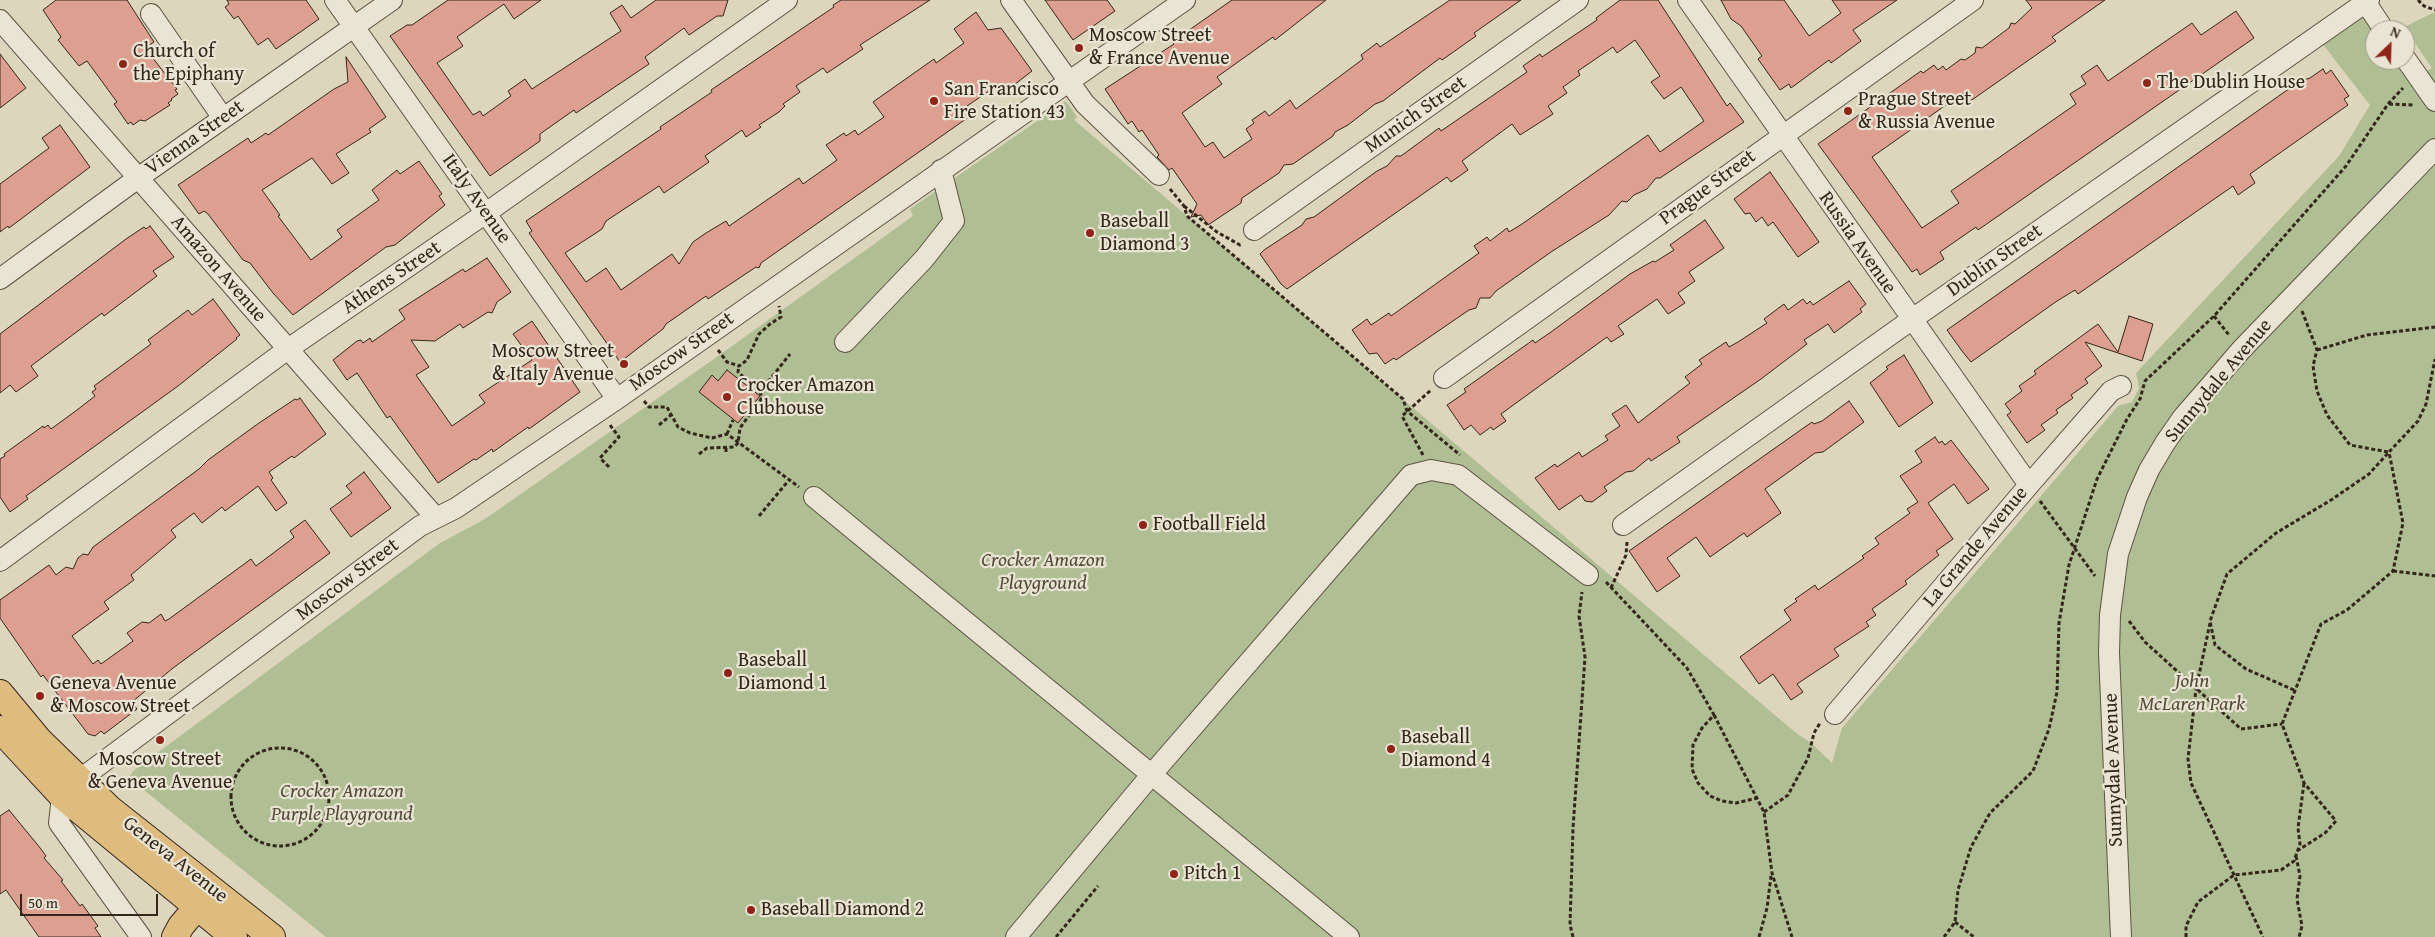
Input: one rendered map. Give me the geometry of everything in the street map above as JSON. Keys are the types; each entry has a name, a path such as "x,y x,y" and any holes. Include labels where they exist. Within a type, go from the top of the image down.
{"main road":[{"name":"Geneva Avenue","path":"0,693 39,740 70,788 110,808 272,937"},
{"name":"Geneva Avenue","path":"0,729 70,788 197,907 234,937"},
{"path":"175,937 181,926 197,907"}],"street":[{"name":"Italy Avenue","path":"335,0 486,213 624,393"},
{"name":"Vienna Street","path":"0,279 138,178 392,0"},
{"name":"Athens Street","path":"0,561 288,349 486,213 787,0"},
{"path":"1011,0 1085,104 1159,175"},
{"name":"Moscow Street","path":"70,788 412,532 456,508 600,410 1185,0"},
{"name":"Munich Street","path":"1254,230 1578,0"},
{"name":"Russia Avenue","path":"1688,0 1911,320 2029,485"},
{"name":"Prague Street","path":"1444,378 1973,0"},
{"path":"2367,1 2378,20"},
{"name":"Dublin Street","path":"1623,525 1911,320 2367,1"},
{"path":"151,14 223,118"},
{"name":"Amazon Avenue","path":"0,20 436,518"},
{"path":"2410,70 2425,103"},
{"name":"Sunnydale Avenue","path":"2121,937 2109,653 2111,598 2118,554 2126,524 2149,470 2183,417 2241,350 2435,149"},
{"path":"845,342 924,260 954,221 942,170"},
{"name":"La Grande Avenue","path":"1835,714 2029,485 2111,391 2121,386"},
{"path":"1016,937 1152,774 1411,475 1431,470 1458,475 1588,575"},
{"path":"814,497 1349,937"},
{"path":"70,788 59,823 141,937"}],"path":[{"path":"2418,0 2424,6 2435,10"},
{"path":"2388,104 2425,103"},
{"path":"1159,175 1184,206 1207,225 1240,246 1254,230"},
{"path":"1184,206 1187,216 1403,399 1407,411"},
{"path":"2291,299 2304,313 2318,350 2313,366 2318,391 2327,414 2350,445 2389,452"},
{"path":"699,454 708,448 734,447 738,443 740,428 762,398 760,392 738,372 739,366 747,360 759,334 781,317 781,310"},
{"path":"2214,316 2241,350"},
{"path":"2318,350 2367,335 2435,327"},
{"path":"707,335 727,362 739,366"},
{"path":"760,392 790,354"},
{"path":"2263,937 2191,783 2188,759 2196,689 2210,621 2227,574 2276,532 2331,500 2369,474 2418,421 2426,404 2435,359"},
{"path":"624,393 649,407 667,407 678,427 690,433 712,438 727,434"},
{"path":"1413,404 1402,416 1420,449"},
{"path":"600,410 619,437 600,458 610,466"},
{"path":"659,425 671,415"},
{"path":"727,434 733,420"},
{"path":"727,434 814,497"},
{"path":"726,447 726,452"},
{"path":"2297,851 2325,833 2336,821 2304,783 2282,724 2321,624 2347,610 2394,571 2403,523 2389,452"},
{"path":"759,516 789,480"},
{"path":"2029,485 2145,642 2241,729 2282,724"},
{"path":"1621,565 1611,588 1687,668 1714,715 1764,812 1772,873 1792,937"},
{"path":"2394,571 2435,576"},
{"path":"1573,937 1570,925 1573,828 1585,657 1579,616 1580,597 1588,575"},
{"path":"2210,621 2216,646 2246,669 2294,690"},
{"path":"1764,812 1788,794 1808,758 1814,733 1819,724 1835,714"},
{"path":"1714,715 1699,732 1693,745 1691,764 1695,779 1704,791 1722,801 1743,802 1757,798"},
{"path":"276,748 290,749 303,754 315,762 322,772 329,793 327,813 318,829 307,839 284,847 265,845 251,838 240,828 230,804 232,785 239,769 256,754 276,748"},
{"path":"2186,937 2186,926 2198,902 2234,875 2281,870 2294,860 2300,844 2298,828 2304,783"},
{"path":"2296,856 2300,876 2297,898 2302,926 2299,937"},
{"path":"1759,937 1767,908 1772,873"},
{"path":"1056,937 1098,886"},
{"path":"1944,937 1956,922 1974,937"}],"green space":[{"name":"Crocker Amazon Playground","path":"2365,8 2370,20 2365,20 2365,70 2408,70 2413,78 2432,68 2415,43 2415,22 2435,12 2435,937 326,937 129,778 133,771 440,543 485,519 721,354 913,216 910,209 1066,101 1077,117 1074,120 1796,733 1811,743 1832,763 1842,728 2118,406 2132,402 2139,388 2136,373 2339,156 2370,105 2321,42"}],"building":[{"name":"Church of the Epiphany","path":"56,0 127,0 154,42 145,48 177,89 175,90 178,94 168,103 170,105 145,121 140,120 133,125 131,122 128,124 114,104 117,102 87,61 79,66 58,40 61,37 43,10"},
{"path":"227,0 306,0 319,19 276,49 268,38 258,45 238,16 234,19 225,7 229,4"},
{"path":"448,0 541,0 514,19 504,4 457,37 463,46 437,63 473,115 480,111 483,116 511,96 508,91 525,79 532,89 621,31 610,13 622,5 631,18 656,0 728,0 723,16 717,16 689,35 684,28 645,57 649,64 576,113 574,110 540,134 540,141 490,176 390,36 407,25 412,25"},
{"path":"841,0 930,0 860,45 863,49 827,73 823,68 796,86 800,92 783,104 785,106 779,112 759,125 761,127 746,137 742,130 705,156 709,162 664,193 659,186 606,221 602,229 565,253 586,282 606,268 621,290 672,254 679,264 693,242 706,233 726,221 729,226 799,178 803,184 837,160 826,145 844,133 846,136 855,130 858,135 884,117 873,102 934,59 936,63 964,43 954,29 976,12 988,30 1001,28 1032,71 1001,95 995,87 967,106 973,114 761,263 759,268 756,267 708,299 706,296 666,324 663,329 620,362 529,233 532,231 526,221 661,129 660,127 712,92 711,90 834,7 833,5"},
{"path":"1045,0 1107,0 1115,11 1073,40"},
{"path":"1232,0 1326,0 1275,40 1273,37 1217,77 1222,84 1182,113 1205,147 1213,142 1224,158 1252,139 1246,129 1254,123 1252,120 1265,111 1269,116 1290,100 1296,109 1363,59 1361,55 1377,43 1380,47 1450,0 1521,0 1474,33 1476,36 1442,60 1440,58 1383,101 1375,104 1348,125 1335,132 1333,136 1293,164 1284,165 1279,173 1242,198 1241,203 1208,225 1201,215 1191,217 1197,204 1172,168 1169,170 1157,157 1159,155 1142,130 1139,132 1132,121 1128,124 1105,89 1174,44 1172,42"},
{"path":"1620,0 1658,0 1727,106 1730,103 1744,122 1660,178 1656,178 1647,189 1634,195 1627,202 1622,201 1609,215 1551,252 1496,291 1490,298 1480,298 1476,308 1469,310 1396,360 1394,358 1385,364 1377,353 1369,354 1352,330 1367,319 1371,325 1389,313 1391,316 1479,253 1474,246 1487,237 1490,241 1507,228 1509,232 1522,224 1648,135 1660,152 1704,121 1681,87 1664,99 1651,82 1660,76 1635,40 1617,53 1613,47 1578,71 1580,75 1563,87 1567,93 1548,106 1553,114 1520,135 1512,124 1462,161 1468,170 1451,182 1447,177 1287,289 1281,284 1260,254 1264,250 1302,225 1306,219 1314,217 1377,171 1387,166 1396,156 1401,156 1439,128 1441,131 1527,72 1523,66 1540,54 1542,57 1597,20 1596,18"},
{"path":"1721,0 1784,0 1809,36 1841,13 1832,0 1897,0 1853,30 1861,41 1831,63 1829,60 1791,88 1789,84 1780,90 1758,59 1762,56 1741,26 1731,19"},
{"path":"2026,0 2105,0 2052,37 2056,41 1969,102 1963,93 1872,157 1922,228 1959,203 1951,191 2076,104 2070,94 2086,84 2081,76 2097,65 2108,81 2192,23 2201,35 2236,11 2254,38 1978,230 1976,227 1940,252 1944,259 1920,275 1917,269 1912,272 1818,144 1921,71 1923,73 1934,65 1938,70 1943,66 1946,70 1961,59 1965,60 1975,53 1976,47 1982,48 2009,28 2011,23 2015,24 2032,8"},
{"path":"0,54 26,88 0,108"},
{"path":"346,57 386,117 369,129 371,132 336,154 349,173 332,184 312,158 262,190 280,215 278,216 311,260 342,237 337,230 379,200 372,190 397,170 400,174 419,161 442,194 439,196 445,205 395,245 386,247 293,315 250,263 243,260 208,214 204,211 199,214 178,185 248,138 251,143 266,133 268,135 334,89 348,82"},
{"path":"2323,69 2326,74 2331,70 2349,96 2344,99 2348,105 2250,174 2255,183 2238,195 2233,186 2078,294 2075,290 2057,301 1971,362 1962,351 1947,330 2300,81 2310,78"},
{"path":"60,125 90,167 9,228 8,226 0,232 0,184 49,148 42,138"},
{"path":"1770,172 1819,242 1798,257 1773,222 1768,226 1762,217 1756,222 1750,213 1745,214 1734,199"},
{"path":"1705,220 1724,248 1689,272 1695,281 1678,293 1685,303 1668,314 1657,299 1618,326 1624,334 1611,342 1607,337 1501,414 1506,421 1493,430 1491,427 1480,435 1471,425 1464,430 1447,405 1466,392 1464,389 1533,340 1535,343 1551,332 1630,274 1674,250 1670,245"},
{"path":"150,226 174,257 153,271 157,276 104,316 102,313 31,366 38,376 16,392 10,385 0,393 0,334 126,239 144,227 146,229"},
{"path":"487,258 511,292 497,302 492,313 488,312 463,328 460,324 435,341 411,340 429,367 416,375 452,426 485,403 479,395 532,360 513,334 532,321 580,392 529,429 528,427 493,452 492,449 476,460 474,459 438,483 390,416 387,418 357,373 347,380 333,360 357,341 361,340 363,343 370,338 372,342 405,319 399,310 463,269 465,272"},
{"path":"1849,281 1866,304 1860,309 1862,312 1834,333 1828,324 1804,340 1807,344 1761,379 1677,437 1680,442 1651,461 1649,458 1633,471 1626,472 1604,487 1607,491 1592,502 1585,501 1581,495 1559,510 1535,478 1555,464 1557,467 1579,452 1582,457 1608,440 1605,436 1620,426 1612,414 1626,405 1638,423 1690,383 1685,377 1702,364 1699,360 1726,342 1729,347 1767,323 1764,319 1784,304 1788,310 1803,299 1807,304 1810,301 1813,305"},
{"path":"213,299 240,335 237,339 178,386 26,496 28,499 10,512 0,497 0,459 5,456 4,454 43,426 44,428 48,425 51,429 77,410 95,396 92,392 96,389 94,386 151,344 148,340 188,310 192,315"},
{"path":"2129,316 2153,324 2142,361 2085,342 2102,366 2085,379 2088,383 2071,395 2073,398 2056,410 2058,413 2041,425 2045,430 2027,443 2007,415 2011,412 2005,404 2022,391 2019,386 2036,374 2034,371 2098,324 2118,352"},
{"path":"1904,355 1933,403 1899,427 1870,383 1888,369 1886,367"},
{"name":"Crocker Amazon Clubhouse","path":"727,370 760,396 738,423 699,392 712,375 718,381"},
{"path":"300,398 326,434 294,458 292,456 269,472 273,478 271,480 287,503 276,511 258,486 225,511 222,507 202,523 194,513 171,530 176,537 131,575 134,580 104,602 109,609 72,636 93,664 98,660 101,664 133,641 127,633 142,622 149,623 161,614 165,621 251,559 256,566 292,539 294,537 290,531 305,520 330,553 173,668 132,702 137,709 104,734 101,731 95,736 88,734 43,675 41,677 0,618 0,600 49,565 56,575 66,567 73,569 78,558 83,554 88,555 93,547 199,469 208,460 259,423 295,399"},
{"path":"1849,401 1864,422 1823,452 1815,453 1765,489 1781,513 1747,537 1744,533 1710,557 1696,537 1667,558 1680,576 1657,592 1629,551 1812,422 1814,424 1822,421"},
{"path":"1935,437 1939,443 1942,441 1945,445 1951,440 1989,489 1968,504 1954,484 1928,503 1953,539 1936,551 1939,555 1905,581 1907,584 1872,609 1876,615 1866,622 1869,626 1834,649 1839,656 1797,684 1803,692 1791,700 1773,674 1759,684 1740,657 1791,620 1784,610 1797,601 1795,599 1815,585 1818,590 1864,558 1862,556 1879,544 1875,538 1910,513 1907,509 1918,502 1900,476 1922,462 1915,451"},
{"path":"364,472 391,508 351,537 330,509 352,493 346,486"},
{"path":"9,810 41,849 46,856 44,858 63,880 61,881 80,906 82,904 98,926 95,928 101,937 39,937 6,890 0,894 0,816"}],"place":[{"name":"Moscow Street & France Avenue","path":"1079,48"},
{"name":"Church of the Epiphany","path":"123,64"},
{"name":"The Dublin House","path":"2147,83"},
{"name":"San Francisco Fire Station 43","path":"934,101"},
{"name":"Prague Street & Russia Avenue","path":"1848,111"},
{"name":"Baseball Diamond 3","path":"1090,233"},
{"name":"Moscow Street & Italy Avenue","path":"624,364"},
{"name":"Crocker Amazon Clubhouse","path":"727,397"},
{"name":"Football Field","path":"1143,525"},
{"name":"Baseball Diamond 1","path":"728,673"},
{"name":"Geneva Avenue & Moscow Street","path":"40,696"},
{"name":"Moscow Street & Geneva Avenue","path":"160,740"},
{"name":"Baseball Diamond 4","path":"1391,749"},
{"name":"Pitch 1","path":"1174,874"},
{"name":"Baseball Diamond 2","path":"751,910"}],"park label":[{"name":"John McLaren Park","path":"2192,694"},
{"name":"Crocker Amazon Purple Playground","path":"342,804"}]}
